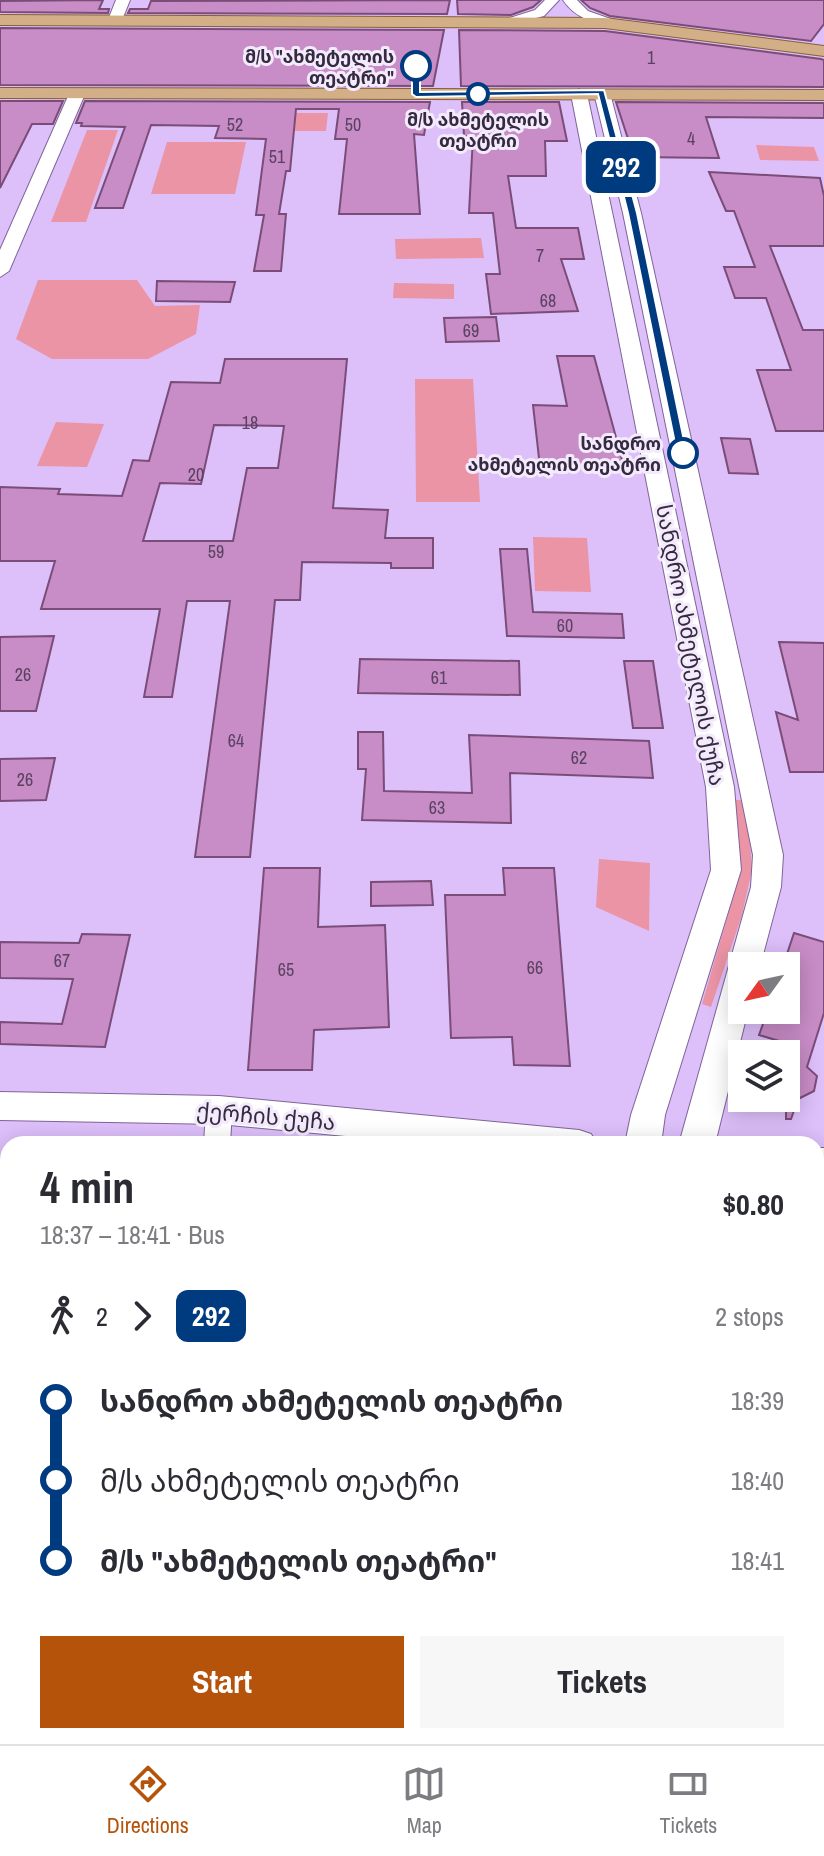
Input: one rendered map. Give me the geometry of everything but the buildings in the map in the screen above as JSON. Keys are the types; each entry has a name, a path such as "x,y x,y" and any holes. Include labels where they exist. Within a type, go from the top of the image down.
{"main road":[{"path":"115,20 123,0"},
{"path":"570,0 575,9 586,15 615,23"},
{"path":"507,21 549,5"},
{"path":"0,20 615,23 824,51"},
{"path":"0,93 824,95"},
{"path":"0,271 77,94"},
{"name":"სანდრო ახმეტელის ქუჩა","path":"591,96 633,218 768,855 766,887 748,952"},
{"name":"სანდრო ახმეტელის ქუჩა","path":"598,123 606,218 720,787 726,870 648,1115 644,1136"},
{"path":"606,218 633,218"},
{"path":"635,357 663,357"},
{"path":"695,658 728,658"},
{"path":"720,787 755,786"},
{"path":"682,1009 728,1021"},
{"name":"სანდრო ახმეტელის ქუჩა","path":"699,1136 728,1021"},
{"name":"ქერჩის ქუჩა","path":"0,1106 219,1110 494,1136"}],"street":[{"path":"217,1136 219,1110"}],"shaded area":[{"path":"284,113 328,113 326,131 272,131"},
{"path":"87,130 118,130 86,222 51,222"},
{"path":"167,142 246,142 235,194 151,194"},
{"path":"756,145 814,147 819,161 760,160"},
{"path":"481,238 484,258 396,259 395,239"},
{"path":"38,280 137,280 155,306 200,305 196,334 148,359 52,359 16,339"},
{"path":"394,283 454,284 454,299 393,298"},
{"path":"415,379 473,379 480,502 416,502"},
{"path":"56,422 104,424 87,467 37,466"},
{"path":"533,537 587,538 591,592 535,591"},
{"path":"733,800 747,800 752,870 742,915 711,1007 702,1004 729,911 739,863"},
{"path":"599,859 650,863 649,931 596,907"}],"bus line":[{"name":"292","path":"416,66 416,94 601,92 632,213 683,453"}],"place":[{"name":"მ/ს \"ახმეტელის თეატრი\"","path":"416,66"},
{"name":"მ/ს ახმეტელის თეატრი","path":"478,94"},
{"name":"სანდრო ახმეტელის თეატრი","path":"683,453"}]}
